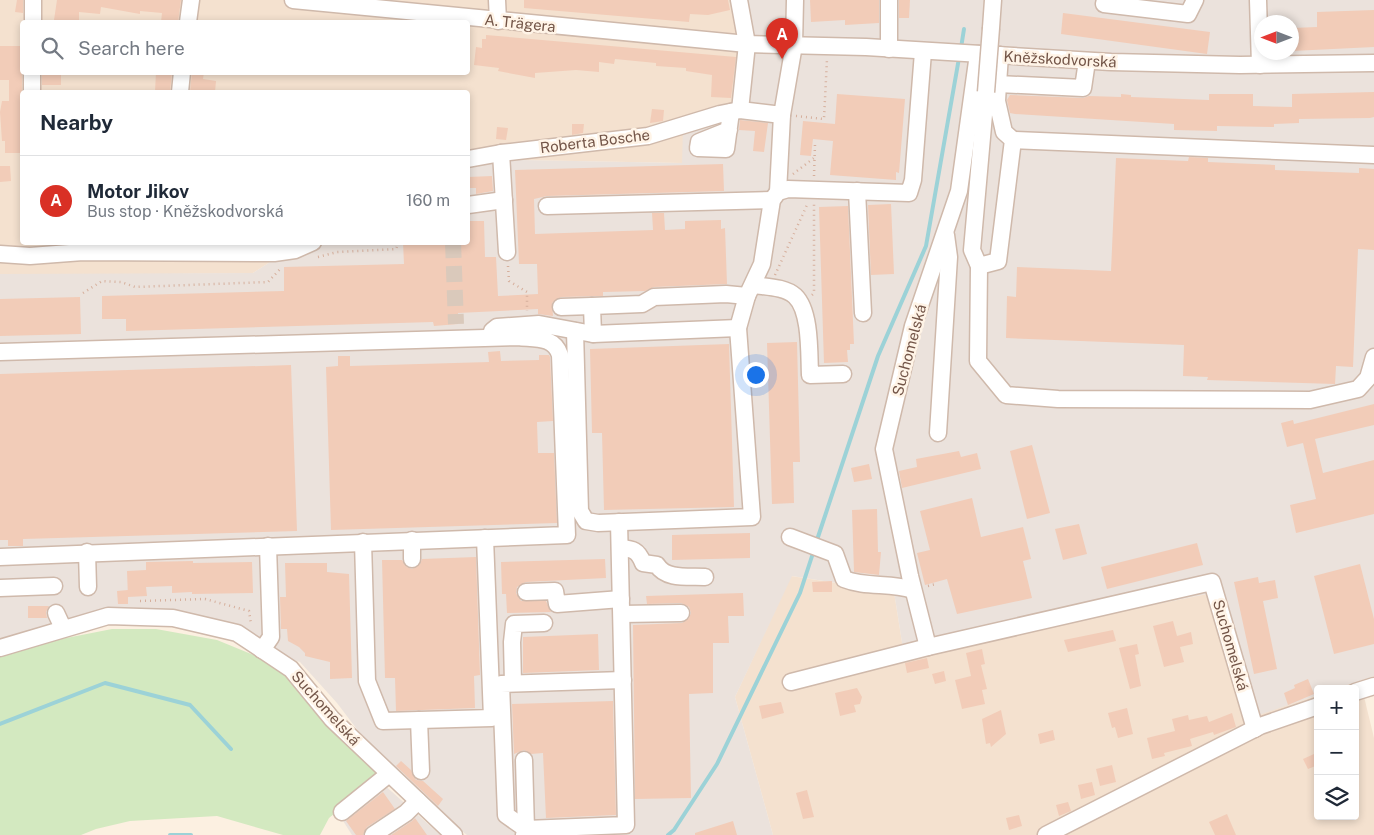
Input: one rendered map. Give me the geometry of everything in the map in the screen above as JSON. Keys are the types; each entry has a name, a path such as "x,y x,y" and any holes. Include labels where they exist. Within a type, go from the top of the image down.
{"street":[{"path":"33,0 33,20"},
{"path":"188,20 191,0"},
{"name":"A. Trägera","path":"293,0 747,44"},
{"path":"497,0 498,21"},
{"path":"728,130 736,111 747,44 739,0"},
{"path":"575,331 580,512 586,521 619,522 752,517 738,328 757,289 776,192 782,115 794,45 795,0"},
{"path":"889,0 889,49"},
{"path":"994,0 991,28 992,88 998,101 1004,132 1013,140 1374,155"},
{"path":"1105,0 1104,4 1188,14 1195,0"},
{"path":"1258,0 1260,65"},
{"name":"Kněžskodvorská","path":"747,44 889,49 1087,61 1260,65 1374,63"},
{"path":"548,206 776,192 788,189 909,193 913,180 923,52"},
{"name":"Suchomelská","path":"928,647 891,491 884,449 913,326 959,191 964,53"},
{"path":"1000,55 992,88 972,250 980,266 978,361 1006,395 1058,398 1310,400 1358,389 1368,378 1374,357"},
{"path":"992,88 1083,88 1087,61"},
{"path":"32,75 32,90"},
{"path":"180,90 182,75"},
{"path":"736,111 782,115"},
{"name":"Roberta Bosche","path":"470,159 502,153 648,136 736,111"},
{"path":"980,266 998,261 1013,140"},
{"path":"502,153 508,252"},
{"path":"857,191 863,313"},
{"path":"470,205 504,200"},
{"path":"938,433 948,257 945,231"},
{"path":"0,254 30,249 84,252 162,248 274,253 315,250"},
{"path":"561,307 642,304 654,297 780,289 795,296 805,311 810,375 844,374"},
{"path":"592,306 593,334"},
{"path":"484,338 497,328 539,324 593,334 738,328"},
{"path":"0,352 456,332 484,338 518,337 550,341 557,346 560,355 567,535 87,552 0,557"},
{"path":"619,522 620,548 621,607 623,680 626,825 525,832 506,815 501,684 623,680"},
{"path":"363,542 367,681 383,720 492,718 485,538"},
{"path":"790,538 835,554 844,579 853,583 900,585 913,590"},
{"path":"412,540 412,559"},
{"path":"266,644 268,546"},
{"path":"620,548 633,549 640,553 643,563 657,565 661,572 670,575 705,577"},
{"path":"87,552 88,587"},
{"name":"Suchomelská","path":"792,682 928,647 1212,582 1255,729"},
{"path":"0,588 54,586"},
{"path":"526,592 555,592 557,604 682,612"},
{"path":"56,613 64,628"},
{"name":"Suchomelská","path":"0,648 108,616 173,618 237,634 266,644 291,669 332,719 418,801 447,833"},
{"path":"513,684 512,642 514,624 544,623"},
{"path":"1359,691 1374,686"},
{"path":"1046,835 1255,729 1314,707"},
{"path":"419,720 421,770"},
{"path":"524,760 525,832"},
{"path":"342,812 389,774"},
{"path":"373,835 406,813 418,801"}],"path":[{"path":"782,115 824,118 827,55"},
{"path":"813,122 814,118"},
{"path":"800,304 814,293 815,144"},
{"path":"776,192 814,158"},
{"path":"757,289 814,190"},
{"path":"315,250 337,252 396,249 398,245"},
{"path":"508,252 509,281 527,292 528,325"},
{"path":"84,293 102,281 122,282 135,287 268,282 279,269 288,264"},
{"path":"138,601 205,599 249,611 250,623 266,644"}],"shaded area":[{"path":"0,0 745,0 743,113 683,163 470,159 470,90 20,90 20,245 297,245 253,273 0,276"},
{"path":"745,0 1374,0 1374,676 1347,685 1314,685 1314,696 1259,715 1207,594 904,655 894,592 792,576 735,697 773,835 467,835 442,816 369,745 337,703 300,662 158,617 87,615 0,639 0,274 253,273 297,245 470,245 470,159 682,163 683,128 743,113"},
{"path":"791,576 894,592 904,655 1207,594 1259,714 1314,696 1314,820 1359,820 1359,685 1346,685 1360,680 1374,738 1374,835 773,835 735,697"},
{"path":"373,775 441,835 352,835 333,805"}],"green space":[{"path":"112,629 156,629 217,640 278,665 381,775 329,818 320,835 283,835 217,816 130,821 96,829 81,835 0,835 0,656 46,642"}],"building":[{"path":"17,0 23,0 23,13 15,12"},
{"path":"57,0 181,0 178,20 161,20 162,13 140,11 140,14 101,7 100,14 79,12 79,20 54,20"},
{"path":"524,0 728,0 730,10 708,15 690,14 689,22 524,8"},
{"path":"810,0 879,0 879,23 845,25 845,20 811,22"},
{"path":"899,0 910,0 909,18 899,18"},
{"path":"1374,10 1374,47 1299,51 1299,28 1317,27 1317,12"},
{"path":"1063,13 1210,32 1207,54 1061,34"},
{"path":"486,35 736,57 731,98 711,97 712,75 686,71 686,68 656,66 656,63 615,59 614,64 599,62 599,72 576,70 535,73 535,78 498,71 499,68 474,65 476,47 482,48 482,39 486,39"},
{"path":"0,46 20,46 22,90 20,90 20,153 5,153 5,141 2,141 0,112 2,101 9,101 9,80 0,80"},
{"path":"42,75 61,75 61,85 42,85"},
{"path":"156,75 172,75 170,90 155,90"},
{"path":"192,75 204,75 203,79 216,81 215,90 190,90"},
{"path":"1374,92 1374,117 1370,118 1299,119 1299,123 1274,124 1274,127 1217,126 1217,131 1174,130 1174,124 1015,114 1010,113 1007,100 1010,95 1083,98 1089,96 1121,97 1121,94 1131,95 1131,97 1209,100 1209,94 1253,94 1253,106 1292,107 1292,94"},
{"path":"837,94 905,99 899,173 896,172 896,180 830,175 833,141 813,139 811,156 800,155 803,121 835,124"},
{"path":"652,109 664,110 663,121 650,123"},
{"path":"740,120 768,123 764,152 753,151 755,131 739,130"},
{"path":"572,124 584,124 583,133 572,135"},
{"path":"497,127 508,128 506,140 496,139"},
{"path":"1189,157 1208,158 1208,162 1275,165 1275,170 1359,173 1359,168 1374,169 1374,250 1358,249 1353,367 1336,366 1335,384 1207,380 1208,377 1183,376 1184,345 1006,338 1007,296 1016,297 1017,267 1111,271 1116,158 1188,161"},
{"path":"723,164 724,191 547,196 534,199 535,234 653,230 652,213 664,213 665,230 685,229 685,221 721,220 721,229 725,228 727,284 654,287 645,291 603,292 603,296 561,297 552,303 553,316 538,314 538,309 458,313 458,324 434,326 433,322 126,331 126,319 102,319 102,296 284,291 284,267 404,264 403,245 470,245 470,221 484,221 485,257 496,257 498,296 538,294 537,264 519,264 515,170"},
{"path":"0,166 10,166 11,181 0,182"},
{"path":"492,176 493,191 476,194 476,188 470,188 470,177"},
{"path":"891,204 894,274 871,275 868,205"},
{"path":"848,206 854,344 850,344 850,350 847,350 848,362 824,363 819,207"},
{"path":"80,297 81,334 0,336 0,299"},
{"path":"797,342 800,462 793,462 794,503 772,504 767,343"},
{"path":"729,344 734,507 604,510 602,433 592,433 590,349"},
{"path":"500,351 501,361 539,360 539,355 549,355 550,357 553,421 537,422 538,453 554,453 557,523 331,530 326,367 338,366 338,356 350,356 350,366 489,362 488,352"},
{"path":"291,365 297,531 23,539 23,546 8,546 8,540 0,540 0,374"},
{"path":"1374,404 1374,425 1315,439 1323,473 1374,460 1374,514 1296,533 1290,505 1316,499 1303,443 1287,447 1281,423 1293,420 1294,424"},
{"path":"1032,445 1050,513 1027,519 1010,451"},
{"path":"959,451 961,457 977,453 981,469 902,488 899,471 917,467 916,459"},
{"path":"869,464 872,479 854,482 851,468"},
{"path":"972,498 981,537 1023,527 1031,559 1023,561 1032,598 957,614 947,579 925,585 917,553 930,550 920,511"},
{"path":"877,509 878,552 881,552 879,575 854,572 852,510"},
{"path":"1079,524 1087,554 1063,560 1055,529"},
{"path":"750,533 750,558 672,560 672,535"},
{"path":"1197,543 1203,565 1107,589 1101,567"},
{"path":"476,557 480,675 474,676 475,708 396,711 395,678 385,678 382,560 402,560 407,567 412,569 420,564 422,559"},
{"path":"605,559 606,578 526,582 517,587 516,593 521,601 546,601 551,612 507,613 506,594 502,594 501,562"},
{"path":"193,561 193,563 252,562 253,593 172,593 172,586 146,587 147,596 128,597 127,571 146,570 146,562"},
{"path":"285,563 327,563 327,572 349,574 352,678 330,679 330,662 305,656 305,653 299,647 288,641 287,629 281,629 280,597 286,597"},
{"path":"1360,564 1374,619 1374,644 1334,654 1314,576"},
{"path":"1258,577 1259,583 1275,580 1278,598 1263,601 1277,669 1254,674 1234,582"},
{"path":"832,581 832,592 813,592 812,582"},
{"path":"128,590 128,604 118,604 117,591"},
{"path":"743,593 744,616 728,616 729,643 713,643 713,693 689,694 691,798 635,799 633,625 682,623 689,618 691,613 689,607 681,603 647,604 646,596"},
{"path":"28,606 49,606 46,612 47,618 28,618"},
{"path":"1173,621 1177,636 1191,632 1193,644 1180,647 1184,662 1164,667 1153,626"},
{"path":"1113,630 1116,641 1068,652 1064,640"},
{"path":"598,634 599,670 523,673 523,637"},
{"path":"1137,644 1139,654 1135,655 1141,686 1130,689 1119,648"},
{"path":"982,649 985,664 981,665 987,689 982,690 985,704 962,709 955,680 971,676 966,653"},
{"path":"927,658 929,668 907,673 905,663"},
{"path":"944,671 946,681 935,684 932,674"},
{"path":"1308,679 1314,694 1288,705 1284,693 1295,688 1294,685"},
{"path":"857,688 862,697 860,704 854,705 856,712 840,716 835,693"},
{"path":"613,701 616,815 546,818 543,753 531,754 524,750 514,754 512,704"},
{"path":"781,702 784,713 762,719 759,706"},
{"path":"1127,708 1133,734 1118,738 1115,727 1112,728 1108,713"},
{"path":"1001,710 1006,734 991,747 990,743 986,744 982,719"},
{"path":"1232,713 1236,727 1214,735 1213,732 1190,739 1192,746 1164,753 1165,756 1152,759 1147,738 1175,731 1172,719 1188,715 1189,720 1207,716 1209,722"},
{"path":"1053,730 1055,740 1040,744 1038,734"},
{"path":"1314,754 1314,767 1308,769 1303,759"},
{"path":"401,761 411,770 416,780 423,781 443,799 438,806 396,766"},
{"path":"1112,765 1116,782 1100,786 1096,769"},
{"path":"1092,782 1095,795 1081,799 1078,785"},
{"path":"807,790 814,817 803,819 796,793"},
{"path":"383,792 395,809 367,827 363,835 356,835 346,821"},
{"path":"1068,802 1071,811 1059,816 1056,805"},
{"path":"1227,814 1236,835 1215,835 1209,822"},
{"path":"1019,815 1022,826 1009,830 1006,818"},
{"path":"415,818 427,835 391,835 412,821"},
{"path":"733,821 737,835 695,835 695,833"}],"waterway":[{"path":"961,48 964,29"},
{"path":"816,543 878,356 926,246 959,58"},
{"path":"668,835 674,830 717,764 800,593 814,550"},
{"path":"0,724 105,683 190,705 231,749"},
{"path":"170,835 191,835"}],"tunnel":[{"path":"453,245 456,324"}],"place":[{"name":"Motor Jikov","path":"782,59"}]}
